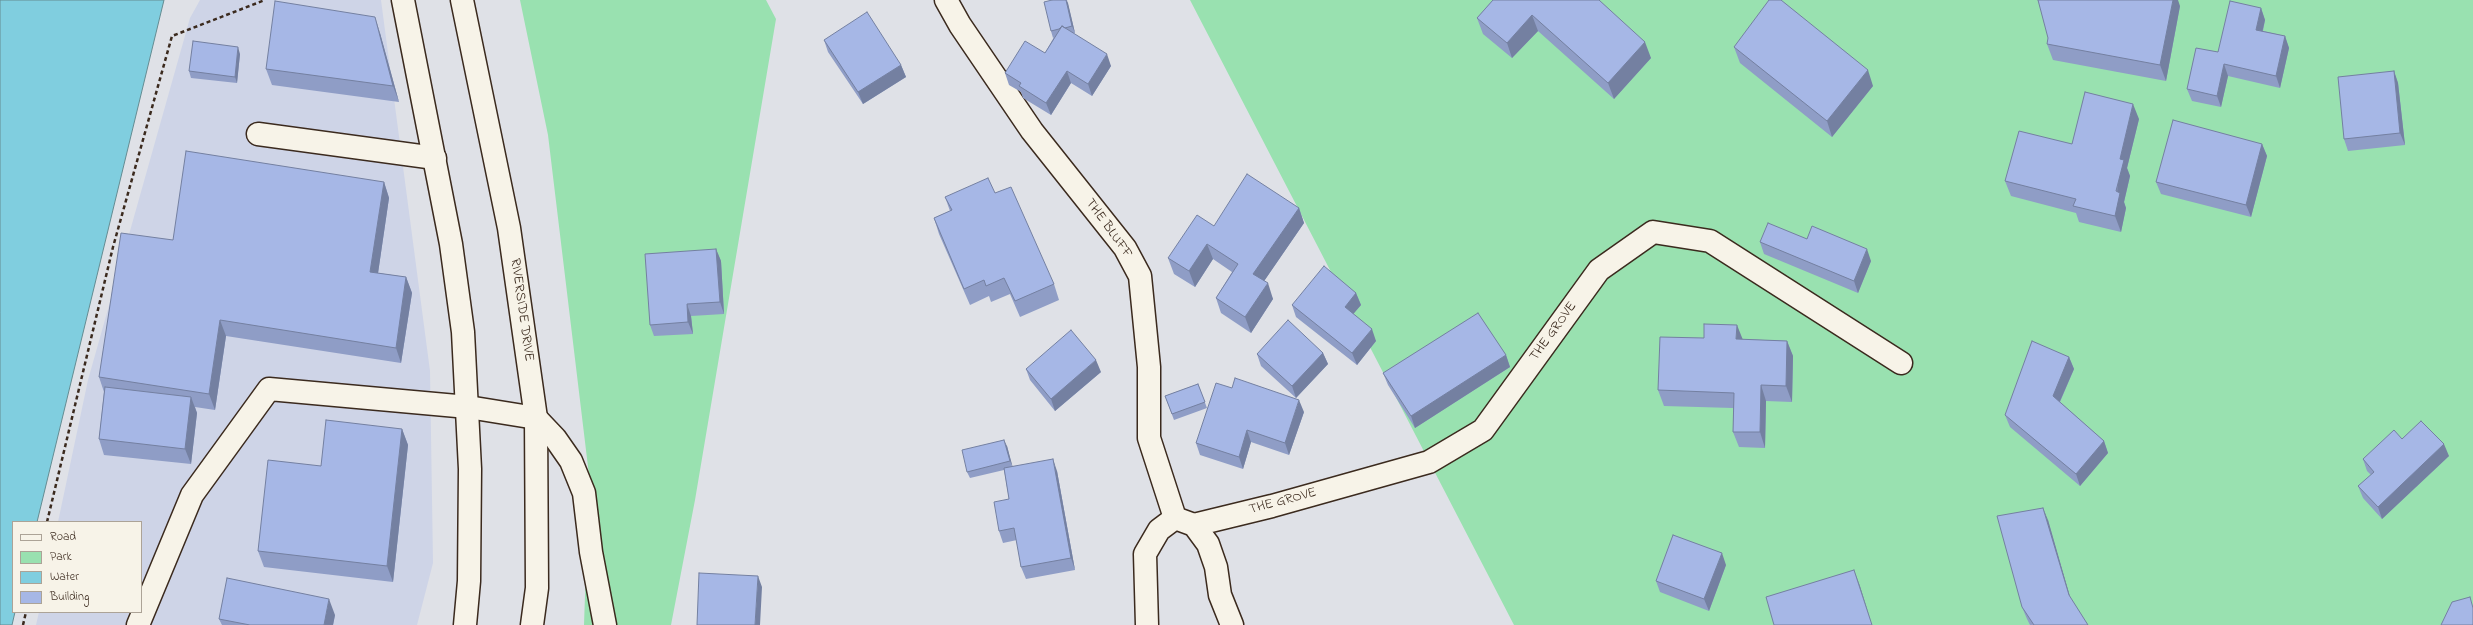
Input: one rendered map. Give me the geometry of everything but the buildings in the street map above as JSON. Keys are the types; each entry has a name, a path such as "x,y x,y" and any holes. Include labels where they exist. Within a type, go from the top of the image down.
{"street":[{"path":"403,0 451,244 463,332 470,469 469,582 465,625"},
{"name":"RIVERSIDE DRIVE","path":"462,0 509,228 536,418 538,588 532,625"},
{"name":"THE BLUFF","path":"946,0 960,25 1032,131 1125,248 1140,276 1149,367 1149,438 1185,522 1208,544 1216,567 1220,595 1232,625"},
{"path":"258,134 435,158"},
{"name":"THE GROVE","path":"1185,522 1272,506 1429,462 1483,430 1599,270 1653,232 1710,241 1901,363"},
{"path":"138,625 192,495 269,389 468,407 536,418 555,438 571,461 584,493 591,552 605,625"},
{"path":"1148,625 1145,554 1159,530 1185,522"}],"path":[{"path":"47,521 113,247 172,36 265,0"},
{"path":"23,625 26,613"}],"shaded area":[{"path":"200,0 381,0 430,371 433,563 417,625 36,625 39,613 142,613 142,521 58,521 88,380 190,18"}],"green space":[{"path":"520,0 766,0 776,19 695,500 671,625 584,625 589,475 548,135"},
{"path":"1190,0 2473,0 2473,625 1514,625"}],"water":[{"path":"0,0 164,0 37,521 12,521 12,613 15,613 12,625 0,625"}]}
